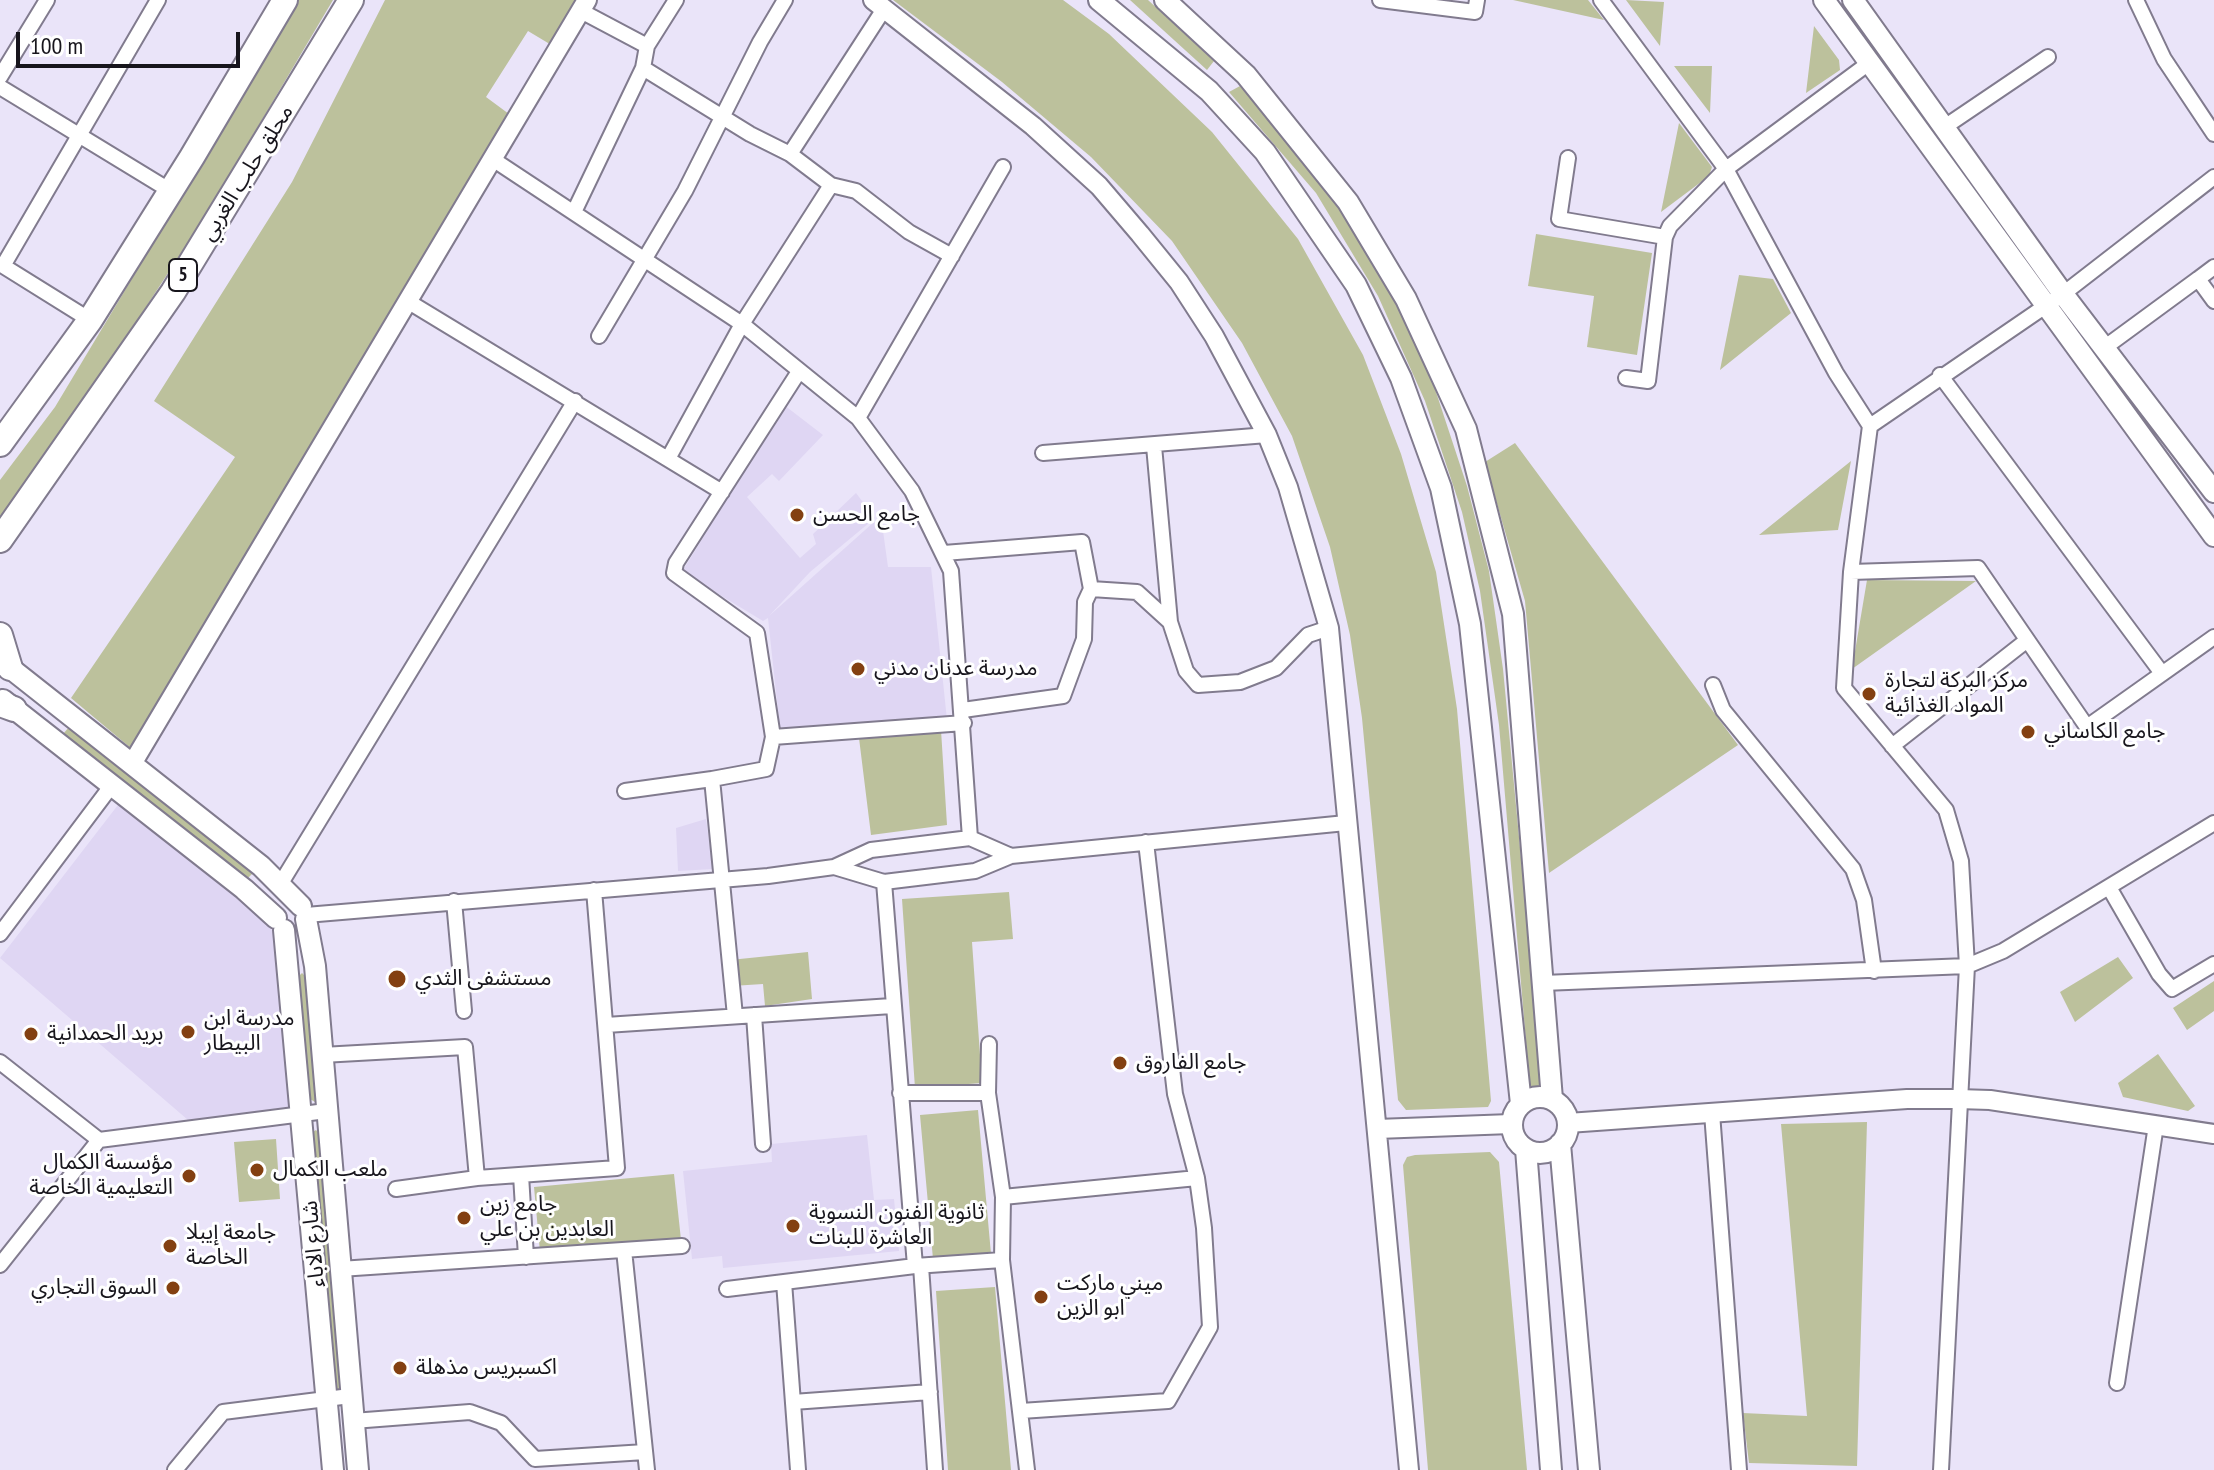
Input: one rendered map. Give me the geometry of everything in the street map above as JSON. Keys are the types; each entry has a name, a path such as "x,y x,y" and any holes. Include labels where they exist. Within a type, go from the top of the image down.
{"highway":[{"path":"0,444 90,320 285,0"},
{"name":"محلق حلب الغربي","path":"0,556 4,534 173,292 351,0"},
{"path":"0,635 5,664"}],"main road":[{"path":"1099,0 1209,91 1265,152 1356,285 1401,378 1441,488 1470,624 1521,1104 1511,1124 1517,1142 1526,1149 1542,1153 1560,1144"},
{"path":"1165,0 1234,64 1348,202 1406,299 1466,429 1513,614 1552,1099"},
{"path":"1824,0 2214,536"},
{"path":"1853,0 1946,126 2063,294 2214,492"},
{"path":"1209,91 1234,64"},
{"path":"5,664 261,866 281,883 304,913"},
{"path":"5,704 244,889 280,924"},
{"path":"44,732 62,709"},
{"path":"244,889 256,885 261,866"},
{"path":"280,924 279,909 287,903 304,913"},
{"name":"شارع الاباء","path":"304,913 315,966 358,1470"},
{"name":"شارع الاباء","path":"280,924 289,972 333,1470"},
{"path":"289,972 298,964 315,966"},
{"path":"1521,1104 1533,1097 1552,1099 1565,1111 1568,1123 1560,1144 1589,1470"},
{"path":"1526,1149 1551,1470"}],"street":[{"path":"0,77 47,0"},
{"path":"90,320 1,265 158,0"},
{"path":"574,212 643,68 647,46 676,0"},
{"path":"599,336 646,260 785,0"},
{"path":"1380,0 1475,12 1477,0"},
{"path":"1601,0 1726,169 1836,373 1870,426 1851,572 1844,688 1946,810 1961,861 1967,966 1941,1470"},
{"path":"2139,1 2164,59 2214,134"},
{"path":"790,154 879,4 1033,126 1099,186 1179,282 1240,381 1267,435 1308,549 1329,628 1409,1470"},
{"path":"132,764 584,6 647,46"},
{"path":"1946,126 2048,57"},
{"path":"1626,378 1648,381 1665,237 1670,226 1726,169 1869,63"},
{"path":"643,68 790,154 831,185 856,191 909,232 952,256"},
{"path":"0,87 169,190"},
{"path":"1568,158 1559,219 1665,237"},
{"path":"494,160 742,324 798,373 858,418 912,491 951,571 970,838"},
{"path":"858,418 1003,167"},
{"path":"1870,426 1940,375 2063,294 2214,177"},
{"path":"669,457 742,324 831,185"},
{"path":"2104,348 2214,267"},
{"path":"2198,279 2214,301"},
{"path":"409,302 669,457 722,492"},
{"path":"625,791 766,769 773,737 757,633 674,573 798,373"},
{"path":"1940,375 2161,672"},
{"path":"281,883 575,401"},
{"path":"1043,453 1267,435"},
{"path":"1154,446 1170,622 1186,671 1198,685 1240,682 1276,668 1308,635 1329,628"},
{"path":"773,737 963,717 1063,696 1084,639 1085,602 1091,589 1082,542 944,553"},
{"path":"1851,572 1978,568 2087,727 2214,637"},
{"path":"1091,589 1137,592 1170,622"},
{"path":"1892,746 2026,641"},
{"path":"1713,685 1723,710 1853,869 1864,900 1874,971"},
{"path":"712,779 735,1016"},
{"path":"0,934 112,785"},
{"path":"834,867 884,882 975,871 1011,856 1346,823"},
{"path":"1543,983 1967,966 2003,951 2110,889 2214,823"},
{"path":"304,913 720,880 834,867 871,850 970,838 1011,856"},
{"path":"1021,1411 1168,1401 1210,1327 1197,1178 1175,1094 1146,842"},
{"path":"884,882 892,1006 935,1470"},
{"path":"2110,889 2159,974 2172,989 2214,964"},
{"path":"396,1189 477,1178 617,1168 594,890"},
{"path":"454,901 464,1011"},
{"path":"606,1025 892,1006"},
{"path":"754,1015 763,1144"},
{"path":"989,1044 988,1093 1003,1197 1002,1260 1027,1470"},
{"path":"322,1055 465,1047 477,1178"},
{"path":"0,1062 99,1140"},
{"path":"900,1093 988,1093"},
{"path":"1568,1123 1907,1099 1958,1099 1990,1100 2212,1135"},
{"path":"0,1265 99,1140 326,1111"},
{"path":"1712,1113 1739,1470 1749,1470"},
{"path":"1377,1129 1511,1124"},
{"path":"2117,1383 2156,1125"},
{"path":"521,1175 526,1257"},
{"path":"1003,1197 1197,1178"},
{"path":"340,1269 682,1246"},
{"path":"624,1250 647,1470"},
{"path":"727,1289 918,1266 1002,1260"},
{"path":"784,1282 798,1470"},
{"path":"793,1402 930,1392"},
{"path":"175,1470 223,1412 350,1396"},
{"path":"353,1421 470,1412 501,1423 535,1459 645,1452"}],"shaded area":[{"name":"مدرسة عدنان مدني","path":"784,405 823,435 779,481 772,474 747,497 800,558 816,544 813,534 856,493 875,518 810,572 769,616 874,522 883,531 888,567 931,567 947,720 780,729 768,618 763,621 682,572"},
{"name":"مدرسة ابن البيطار","path":"121,801 251,904 273,932 282,956 297,1106 188,1120 0,958"},
{"path":"706,819 713,869 678,871 676,828"},
{"name":"ثانوية الفنون النسوية العاشرة للبنات","path":"867,1135 874,1200 894,1199 899,1251 723,1268 722,1256 692,1259 683,1171 772,1162 771,1144"}],"green space":[{"path":"299,0 333,0 205,216 122,344 0,519 0,480 55,407"},
{"path":"385,0 580,0 553,46 528,31 486,97 509,114 133,750 71,698 235,457 154,401 292,182"},
{"path":"893,0 1063,0 1109,34 1212,132 1298,239 1363,355 1401,454 1436,572 1457,709 1491,1101 1488,1107 1406,1110 1398,1100 1362,718 1350,635 1330,547 1292,436 1242,343 1172,241 1091,157 1002,82"},
{"path":"1130,0 1148,0 1214,61 1207,70"},
{"path":"1513,0 1588,0 1604,20"},
{"path":"1626,0 1664,2 1660,46"},
{"path":"1814,26 1839,60 1840,70 1806,93"},
{"path":"1674,66 1712,66 1710,113"},
{"path":"1240,86 1332,193 1401,309 1435,389 1467,486 1489,571 1503,669 1543,1089 1530,1089 1499,725 1480,591 1462,512 1425,401 1378,296 1316,193 1229,92"},
{"path":"1679,123 1712,167 1709,176 1661,212"},
{"path":"1536,234 1652,253 1637,355 1587,347 1594,296 1528,286"},
{"path":"1739,275 1773,279 1791,313 1720,370"},
{"path":"1515,443 1738,745 1549,873 1525,601 1485,462"},
{"path":"1851,461 1838,530 1759,535"},
{"path":"1867,580 1976,581 1852,669"},
{"path":"70,726 254,872 246,880 63,734"},
{"path":"941,730 947,825 871,835 859,738"},
{"path":"1009,892 1013,939 972,942 982,1083 915,1088 902,899"},
{"path":"808,952 812,999 765,1006 763,984 732,986 730,960"},
{"path":"2118,957 2133,978 2075,1022 2060,992"},
{"path":"302,973 308,979 320,1099 315,1102 310,1099 298,977"},
{"path":"2214,981 2214,1011 2187,1030 2173,1008"},
{"path":"2158,1054 2195,1106 2188,1111 2123,1097 2118,1083"},
{"path":"978,1110 991,1254 933,1259 920,1115"},
{"path":"1867,1122 1857,1466 1749,1463 1743,1413 1807,1416 1781,1124"},
{"path":"316,1130 321,1135 344,1389 338,1393 333,1387 311,1133"},
{"name":"ملعب الكمال","path":"276,1139 280,1199 239,1202 234,1142"},
{"path":"1490,1152 1499,1162 1527,1470 1428,1470 1403,1165 1407,1157 1415,1155"},
{"path":"674,1174 681,1240 540,1252 534,1187"},
{"path":"995,1287 1011,1470 948,1470 936,1291"}],"place":[{"name":"جامع الحسن","path":"797,515"},
{"name":"مدرسة عدنان مدني","path":"858,669"},
{"name":"مركز البركة لتجارة المواد الغذائية","path":"1869,694"},
{"name":"جامع الكاساني","path":"2028,732"},
{"name":"مستشفى الثدي","path":"397,979"},
{"name":"مدرسة ابن البيطار","path":"188,1032"},
{"name":"بريد الحمدانية","path":"31,1034"},
{"name":"جامع الفاروق","path":"1120,1063"},
{"name":"ملعب الكمال","path":"257,1170"},
{"name":"مؤسسة الكمال التعليمية الخاصة","path":"189,1176"},
{"name":"جامع زين العابدين بن علي","path":"464,1218"},
{"name":"ثانوية الفنون النسوية العاشرة للبنات","path":"793,1226"},
{"name":"جامعة إيبلا الخاصة","path":"170,1246"},
{"name":"السوق التجاري","path":"173,1288"},
{"name":"ميني ماركت ابو الزين","path":"1041,1297"},
{"name":"اكسبريس مذهلة","path":"400,1368"}]}
